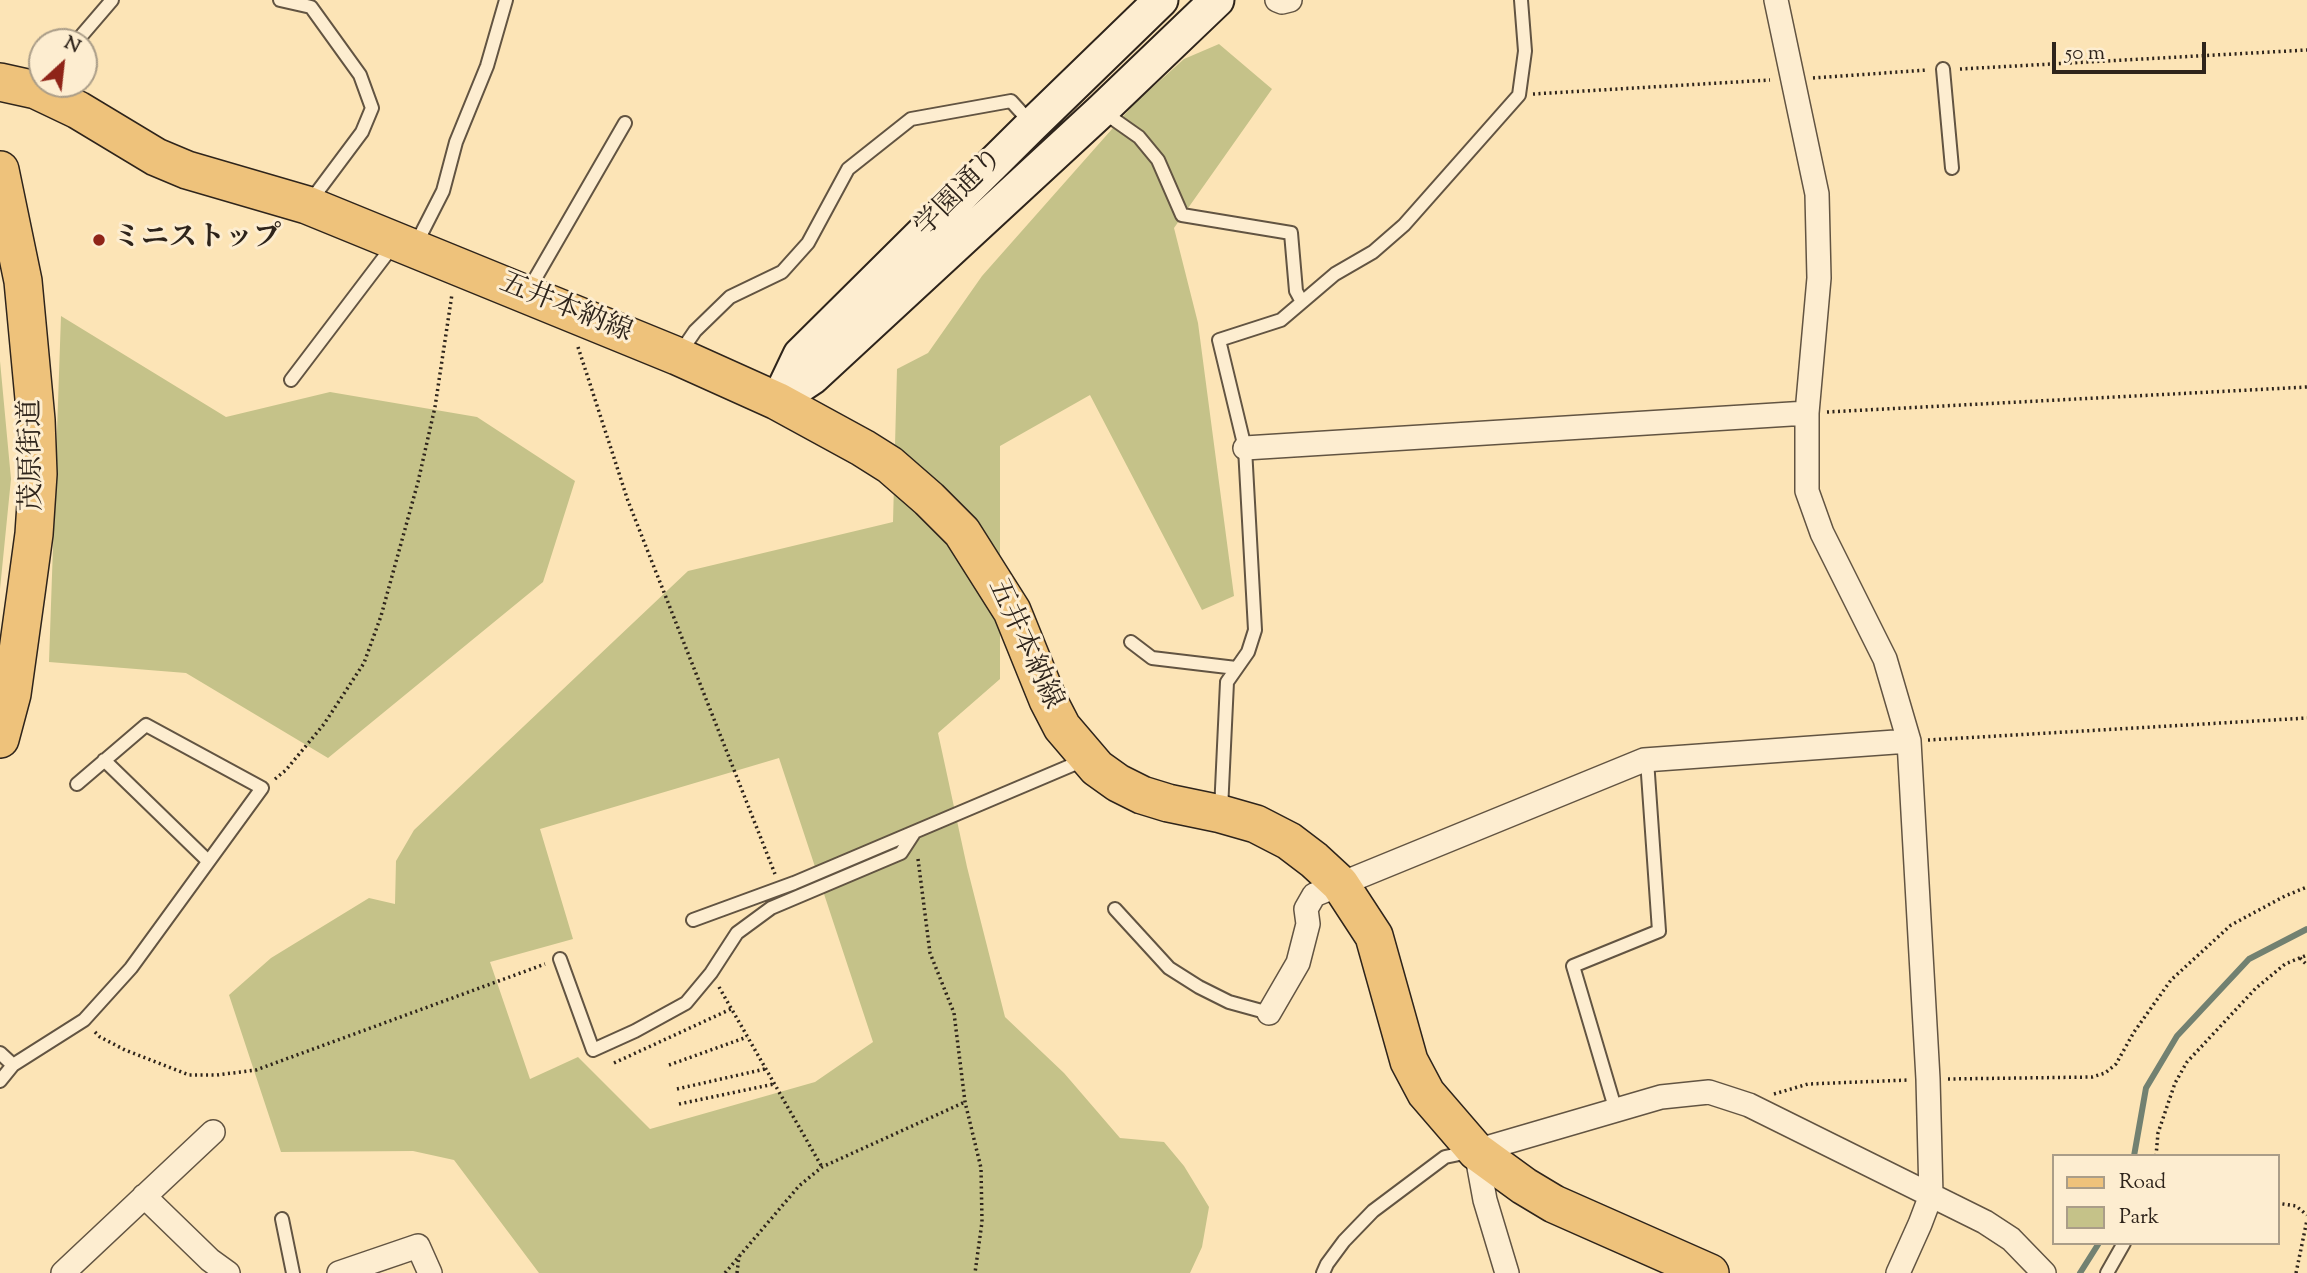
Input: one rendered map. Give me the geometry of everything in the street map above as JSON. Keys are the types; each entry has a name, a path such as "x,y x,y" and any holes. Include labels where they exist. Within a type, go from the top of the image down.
{"main road":[{"name":"五井本納線","path":"0,82 28,86"},
{"name":"五井本納線","path":"58,98 156,157 187,170 307,205 677,356 778,401 890,466 962,532 1012,611 1048,700 1062,727 1088,758 1118,783 1142,795 1256,824 1289,841 1340,884 1374,936 1409,1061 1426,1093 1476,1151 1554,1204 1710,1273"},
{"name":"茂原街道","path":"0,170 23,281 36,421 38,474 25,606 12,694 0,739"}],"street":[{"name":"学園通り","path":"778,401 800,355 1161,0"},
{"path":"778,401 813,377 1217,0"},
{"path":"1277,0 1290,0"},
{"path":"1776,0 1817,194 1819,278 1807,412 1807,491 1822,533 1885,659 1909,741 1928,1079 1931,1195 1898,1273"},
{"path":"1245,448 1807,412"},
{"path":"1269,1013 1298,963 1308,924 1306,909 1314,895 1647,760 1909,741"},
{"path":"1507,1273 1485,1200 1476,1151 1661,1097 1709,1092 1749,1105 1985,1222 2011,1240 2044,1273"},
{"path":"63,1273 213,1132"},
{"path":"144,1196 210,1260 228,1273"},
{"path":"339,1273 418,1246 430,1273"}],"lane":[{"path":"88,28 112,0"},
{"path":"280,0 311,7 360,75 372,108 362,132 307,205"},
{"path":"291,380 405,245 443,191 456,142 486,66 506,0"},
{"path":"1221,814 1227,682 1248,652 1255,630 1245,448 1219,340 1281,320 1335,274 1373,252 1404,225 1519,95 1525,51 1521,0"},
{"path":"1943,69 1952,168"},
{"path":"677,356 695,331 730,297 782,272 808,243 848,169 911,119 1011,101 1032,125"},
{"path":"1102,110 1139,137 1158,160 1182,215 1291,233 1296,291 1303,302"},
{"path":"526,295 625,123"},
{"path":"1131,642 1152,658 1236,668"},
{"path":"0,1081 13,1065 84,1020 131,968 262,788 146,725 77,784"},
{"path":"693,920 781,889 1088,758"},
{"path":"104,760 208,862"},
{"path":"1616,1111 1573,966 1659,931 1647,760"},
{"path":"560,959 593,1050 686,1003 710,974 737,933 771,908 901,853 914,832"},
{"path":"1115,909 1169,968 1229,1002 1269,1013"},
{"path":"0,1053 13,1065"},
{"path":"1323,1273 1326,1264 1344,1241 1373,1211 1445,1157 1476,1151"},
{"path":"282,1219 293,1273"},
{"path":"2107,1273 2123,1245"}],"path":[{"path":"1519,95 2307,50"},
{"path":"262,788 286,770 324,724 364,663 381,616 418,482 435,407 456,267"},
{"path":"566,310 628,500 781,889"},
{"path":"1807,412 2307,387"},
{"path":"1909,741 2307,718"},
{"path":"914,832 930,953 954,1013 965,1102 981,1168 982,1222 975,1273"},
{"path":"1749,1105 1784,1089 1808,1084 2092,1077 2105,1073 2116,1064 2134,1032 2171,981 2231,925 2307,887"},
{"path":"2156,1154 2158,1133 2175,1083 2187,1062 2256,988 2285,964 2307,955"},
{"path":"2300,958 2307,965"},
{"path":"84,1020 100,1037 113,1044 190,1074 216,1075 256,1070 560,959"},
{"path":"710,974 822,1167"},
{"path":"614,1063 731,1009"},
{"path":"669,1065 747,1037"},
{"path":"677,1088 765,1069"},
{"path":"679,1104 774,1084"},
{"path":"725,1273 799,1186 822,1167 965,1102"},
{"path":"2279,1203 2296,1206 2307,1214"},
{"path":"2297,1273 2307,1220"},
{"path":"737,1273 740,1254"}],"green space":[{"path":"1219,44 1272,89 1174,228 1198,323 1234,596 1202,610 1090,395 1000,446 1000,679 938,733 967,867 1005,1017 1064,1073 1120,1138 1164,1142 1184,1166 1209,1207 1202,1247 1190,1273 539,1273 454,1160 413,1151 281,1152 229,995 271,958 369,898 395,904 396,861 414,830 688,571 893,522 897,369 928,353 982,276 1135,103 1184,59","holes":["779,758 873,1042 815,1082 650,1129 578,1057 530,1079 490,962 573,939 540,829"]},
{"path":"61,316 226,417 330,392 477,417 575,481 543,582 328,758 186,673 49,662"},
{"path":"0,361 11,479 0,589"}],"waterway":[{"path":"2134,1154 2146,1088 2177,1036 2249,959 2307,929"},
{"path":"2080,1273 2098,1245"}],"place":[{"name":"ミニストップ","path":"99,240"}]}
